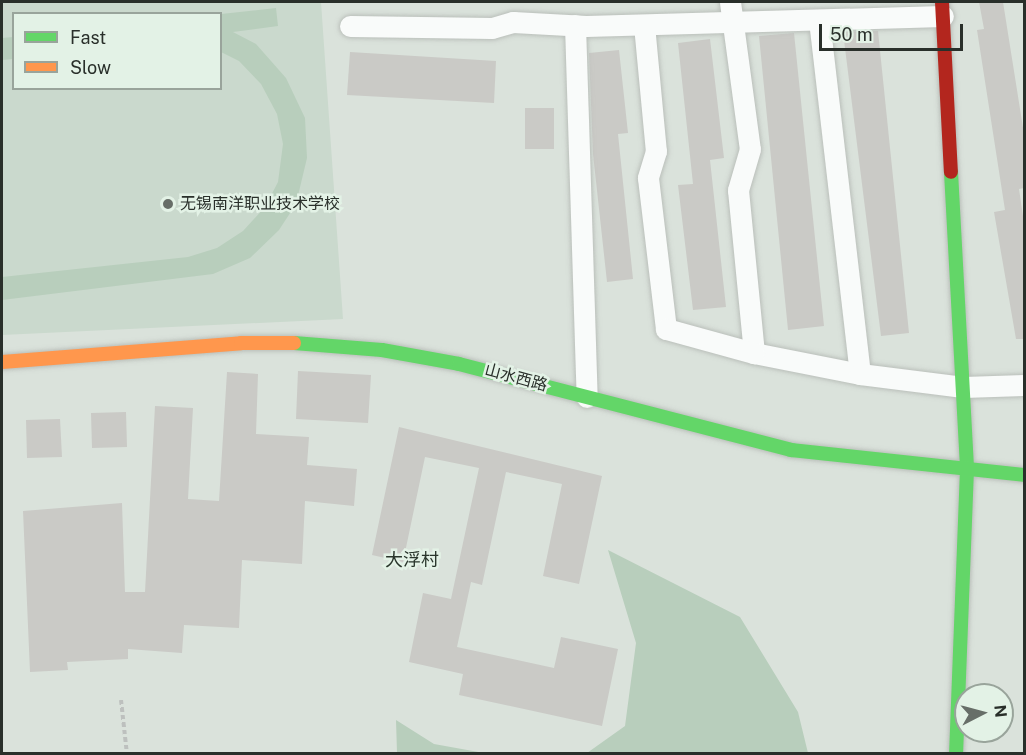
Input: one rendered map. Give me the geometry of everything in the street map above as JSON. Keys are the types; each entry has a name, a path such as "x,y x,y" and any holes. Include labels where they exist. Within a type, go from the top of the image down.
{"street":[{"path":"350,26 492,28 513,22 575,26 644,25 731,12 826,14 943,9 968,469 956,753"},
{"path":"731,12 750,149 738,190 754,353"},
{"path":"826,14 860,374"},
{"path":"644,25 656,151 648,178 666,329 754,353 860,374 963,387 1024,385"},
{"path":"575,26 587,397"},
{"name":"山水西路","path":"2,362 241,343 322,343 459,364 791,450 1024,475"}],"path":[{"path":"121,700 127,753"}],"shaded area":[{"name":"无锡南洋职业技术学校","path":"2,2 321,2 343,319 2,335"},
{"path":"276,8 278,26 233,32 256,44 286,78 305,118 307,158 296,204 279,230 250,258 213,274 2,300 2,277 188,257 217,248 243,231 265,207 278,182 283,144 277,114 261,84 239,61 222,52 222,14"},
{"path":"12,37 12,59 2,60 2,38"},
{"path":"608,550 740,617 798,712 808,753 587,753 625,726 636,643"},
{"path":"396,720 434,744 484,753 397,753"}],"building":[{"path":"979,2 1003,2 1024,134 1024,188 1019,189 1024,223 1024,339 1016,339 994,212 1005,210 977,30 984,29"},
{"path":"878,31 909,333 881,336 843,32"},
{"path":"794,33 824,326 788,330 759,36"},
{"path":"710,39 724,158 710,160 726,307 693,310 678,185 693,184 678,43"},
{"path":"619,50 628,133 618,134 633,279 607,282 593,154 589,53"},
{"path":"350,52 496,61 494,103 347,95"},
{"path":"525,108 554,108 554,149 525,149"},
{"path":"298,371 371,375 368,423 296,419"},
{"path":"227,372 258,374 256,434 309,437 307,465 357,469 354,506 305,501 302,564 242,560 239,628 184,625 182,653 128,649 128,659 67,662 68,670 30,672 23,511 122,503 125,592 145,592 155,406 193,408 188,499 219,501"},
{"path":"126,412 127,447 92,448 91,413"},
{"path":"60,419 62,457 27,458 26,420"},
{"path":"399,427 602,476 579,584 543,576 562,484 506,472 482,585 471,582 457,647 554,668 561,637 618,649 602,726 459,695 463,674 409,662 423,593 451,599 479,468 425,457 403,562 372,555"}],"traffic: fast":[{"path":"951,172 967,469 956,754"},
{"path":"294,343 382,350 459,364 791,450 1024,475"}],"traffic: slow":[{"path":"2,362 241,343 294,343"}],"traffic: jam":[{"path":"942,2 951,172"}],"place":[{"name":"无锡南洋职业技术学校","path":"168,204"}],"district":[{"name":"大浮村","path":"412,560"}]}
